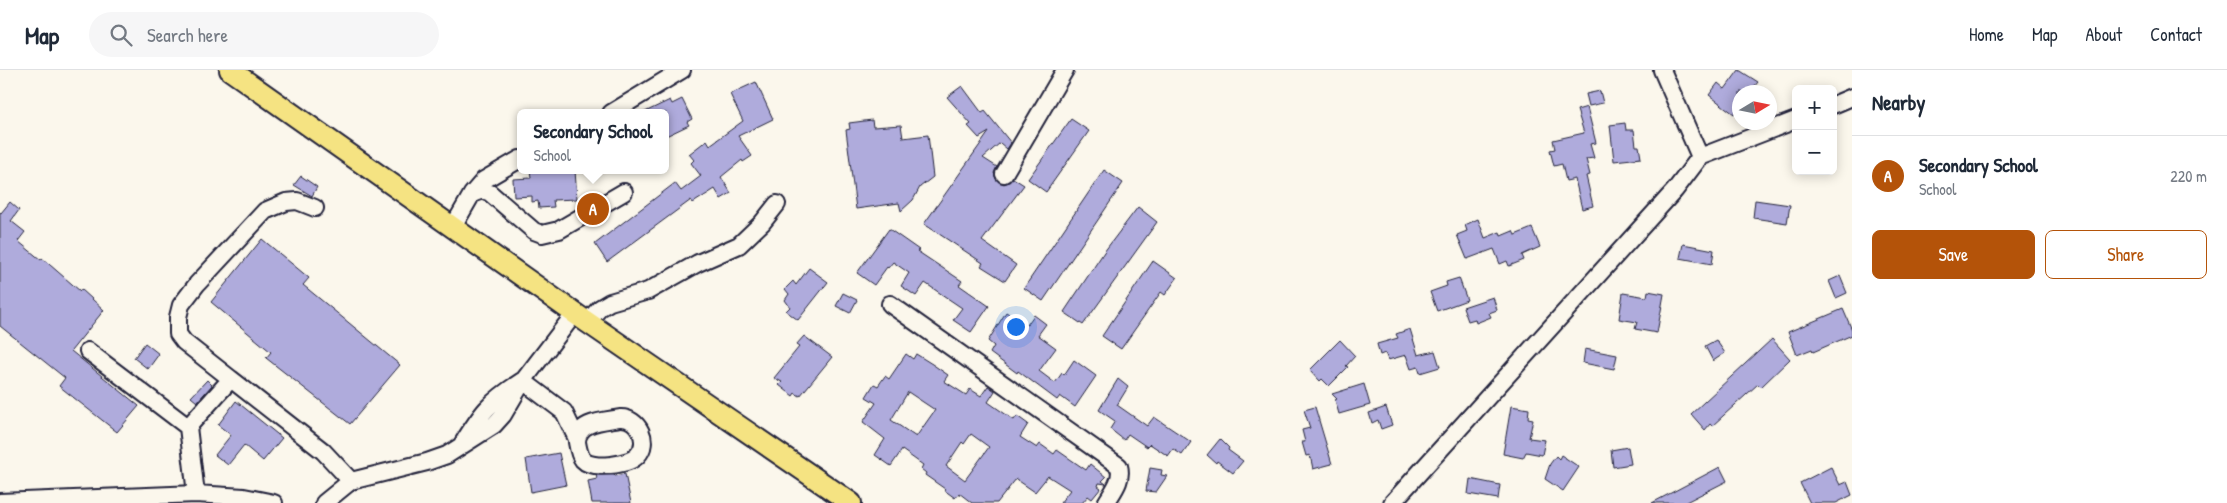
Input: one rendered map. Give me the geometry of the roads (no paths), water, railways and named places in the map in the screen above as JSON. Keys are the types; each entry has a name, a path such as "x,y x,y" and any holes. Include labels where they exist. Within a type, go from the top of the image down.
{"main road":[{"path":"230,70 581,317 851,503"}],"street":[{"path":"618,109 682,70"},
{"path":"1004,174 1064,70"},
{"path":"1662,70 1700,157"},
{"path":"1837,103 1852,97"},
{"path":"1392,503 1675,190 1700,157 1792,122"},
{"path":"453,227 472,194 484,180 517,160"},
{"path":"472,194 483,190 490,193 534,231 542,234 559,230 624,192"},
{"path":"315,208 297,201 286,202 265,211 197,284 181,305 177,322 178,334 184,342 323,452 351,481"},
{"path":"324,503 351,481 427,462 447,455 461,446 481,413 491,402 523,380 581,317 600,308 648,291 698,263 739,245 762,223 777,204"},
{"path":"890,304 1119,466 1122,473 1106,503"},
{"path":"88,351 188,427 196,494"},
{"path":"188,427 231,379"},
{"path":"523,380 564,412 577,439"},
{"path":"0,502 196,494 244,497 274,503"}],"place":[{"name":"Secondary School","path":"593,209"}]}
